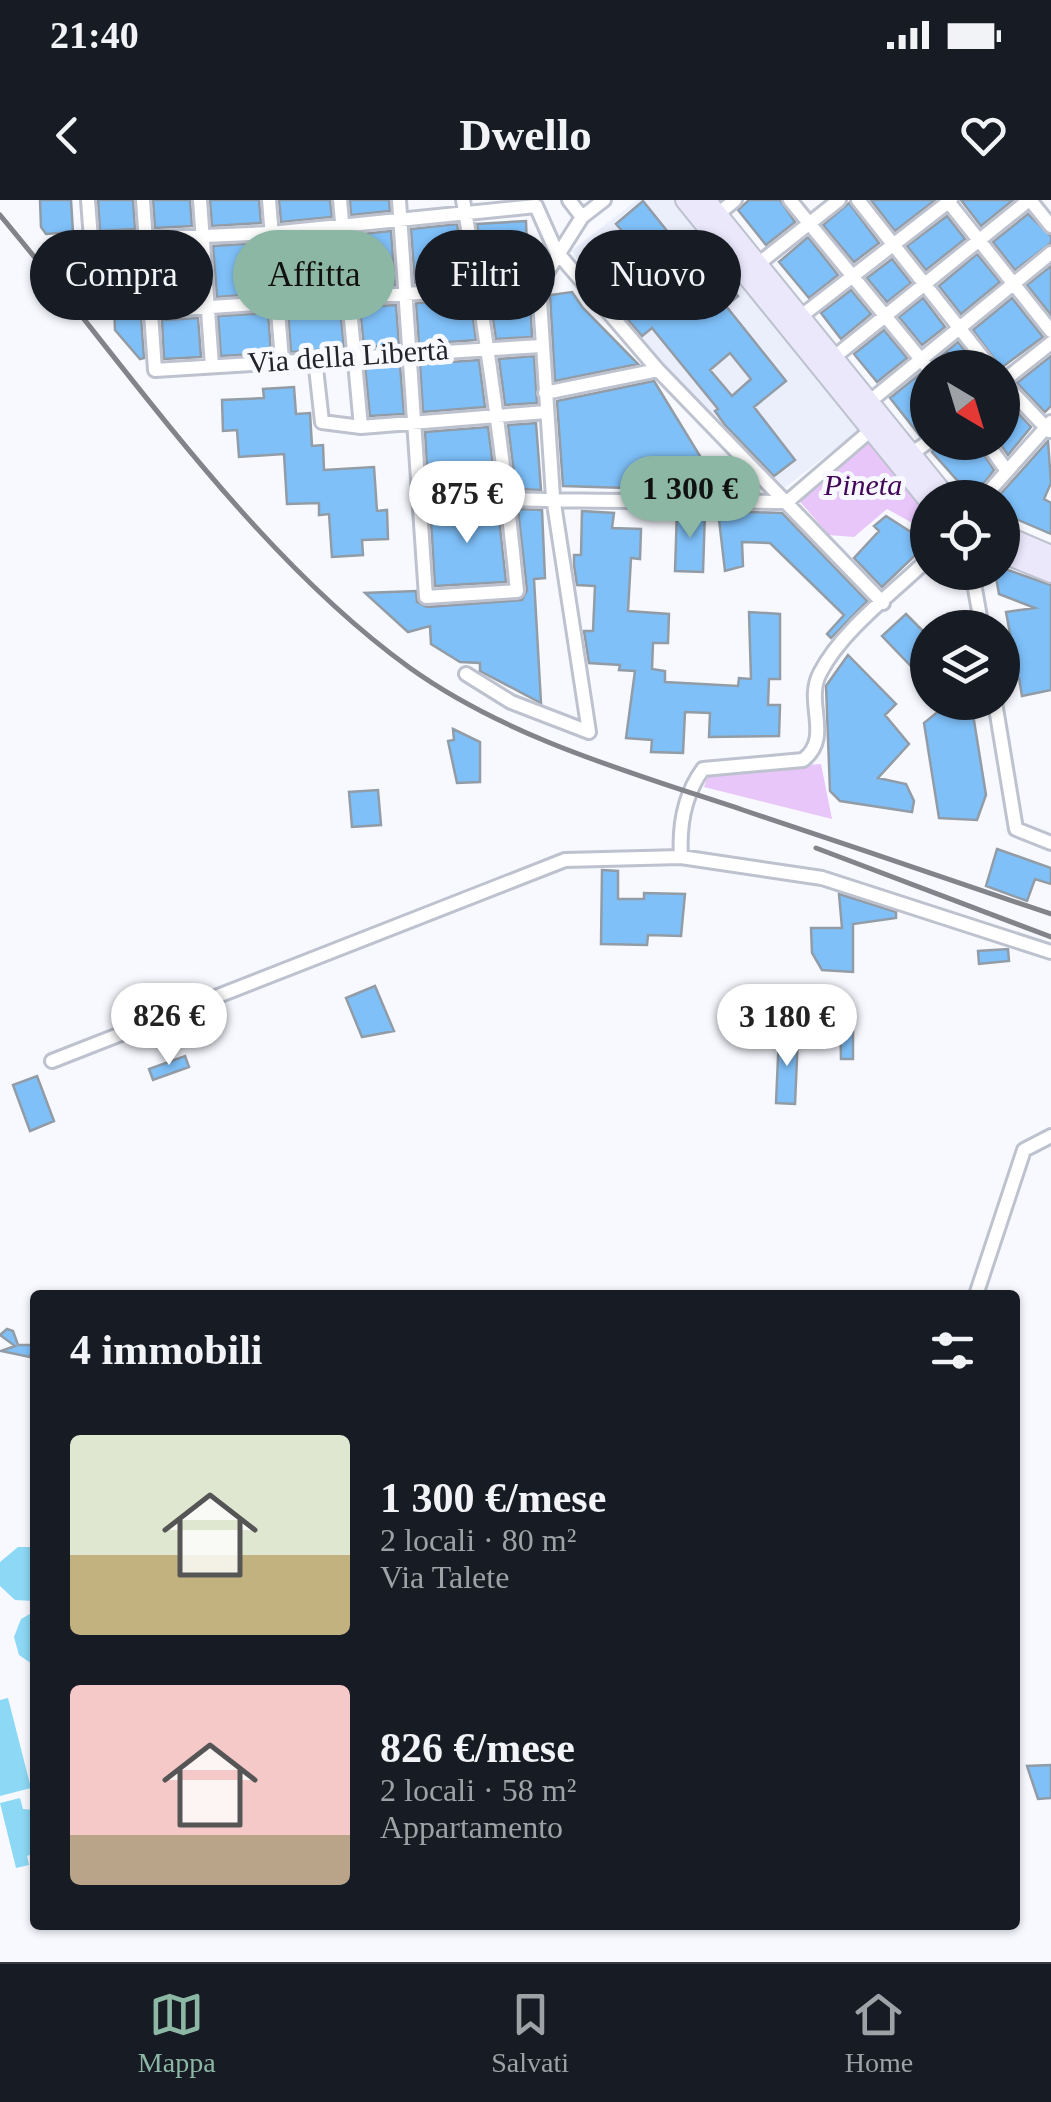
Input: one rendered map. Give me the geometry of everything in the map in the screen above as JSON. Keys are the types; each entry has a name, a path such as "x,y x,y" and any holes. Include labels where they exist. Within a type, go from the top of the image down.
{"main road":[{"path":"685,200 912,480"},
{"path":"712,207 910,453"},
{"path":"916,460 932,480"},
{"path":"1020,542 1051,555"},
{"path":"1020,560 1051,573"}],"street":[{"path":"88,200 90,230"},
{"path":"142,200 144,230"},
{"path":"200,200 202,230"},
{"path":"269,200 272,230"},
{"path":"340,200 341,230"},
{"path":"399,200 426,597 517,591 483,320"},
{"path":"463,200 469,230"},
{"path":"569,200 582,217"},
{"path":"556,251 582,217 604,200"},
{"path":"712,207 735,200"},
{"path":"790,200 913,350"},
{"path":"758,264 839,200"},
{"path":"858,200 977,350"},
{"path":"833,358 1030,200 1051,226"},
{"path":"800,317 949,201 1051,330"},
{"path":"302,230 536,206 556,251 658,370 883,603"},
{"path":"936,350 958,327 1051,254"},
{"path":"395,293 415,292"},
{"name":"Via della Libertà","path":"152,320 155,370 484,346 541,346"},
{"path":"207,320 212,366"},
{"path":"278,320 282,360"},
{"path":"349,320 361,427"},
{"path":"466,674 511,702 589,732 553,497 540,320"},
{"path":"1020,368 1051,343"},
{"path":"315,359 322,422 361,427 546,412"},
{"path":"545,393 658,370"},
{"path":"868,402 910,373"},
{"path":"999,480 1049,427 1020,399"},
{"path":"420,495 508,501 553,497 787,502 871,430"},
{"path":"999,460 1007,471"},
{"path":"681,857 680,831 686,802 703,769 803,760 815,751 819,739 814,695 818,676 832,654 910,577"},
{"path":"997,720 1016,829 1051,843"},
{"path":"52,1061 564,860 681,857 822,878 1051,952"},
{"path":"978,1290 1024,1150 1051,1136"}],"shaded area":[{"path":"637,200 676,200 700,230 598,230"},
{"path":"741,280 861,429 783,489 664,371 624,320 741,320"}],"green space":[{"name":"Pineta","path":"869,436 910,485 910,522 887,509 854,537 829,535 796,497"},
{"path":"821,764 832,819 704,787 709,772"}],"water":[{"path":"18,1547 30,1547 30,1601 15,1600 0,1586 0,1562"},
{"path":"30,1614 30,1663 19,1655 14,1637 21,1619"},
{"path":"8,1698 30,1788 0,1796 0,1700"},
{"path":"20,1798 23,1809 30,1810 29,1865 16,1868 0,1803"}],"building":[{"path":"40,200 71,200 73,230 41,227"},
{"path":"98,200 133,200 135,229 100,230"},
{"path":"153,200 190,200 192,226 155,228"},
{"path":"210,200 259,200 261,223 212,226"},
{"path":"279,200 330,200 332,217 281,222"},
{"path":"350,200 389,200 390,211 351,215"},
{"path":"749,200 780,200 795,222 766,245 738,210"},
{"path":"871,200 935,200 895,231"},
{"path":"961,200 1013,200 981,226"},
{"path":"643,201 666,230 621,230 616,224"},
{"path":"849,203 879,243 854,262 823,225"},
{"path":"1028,214 1051,236 1051,243 1015,270 993,242"},
{"path":"947,216 965,239 926,270 907,246"},
{"path":"526,221 526,230 478,230 477,224"},
{"path":"457,224 458,230 415,230 415,283 411,229"},
{"path":"808,237 838,275 809,298 779,262"},
{"path":"233,245 233,296 217,297 213,246"},
{"path":"977,254 1000,282 961,314 939,286"},
{"path":"892,259 911,283 887,302 867,278"},
{"path":"1051,266 1051,315 1027,285"},
{"path":"851,290 871,314 841,339 821,313"},
{"path":"572,292 575,320 595,320 638,364 555,381 551,320 555,320 555,294"},
{"path":"923,298 945,327 922,345 899,317"},
{"path":"1012,298 1043,337 1020,354 1020,350 988,350 973,330"},
{"path":"395,305 399,345 364,347 361,320 395,320"},
{"path":"218,316 269,320 271,353 221,356"},
{"path":"115,320 141,320 144,358 140,359 115,330"},
{"path":"162,320 198,320 201,357 164,359"},
{"path":"289,320 341,320 344,348 291,352"},
{"path":"417,320 473,320 476,340 419,344"},
{"path":"493,320 531,320 532,337 496,339"},
{"path":"628,320 737,320 786,381 754,407 795,460 774,476 725,425 715,411 718,409 652,328 642,336","holes":["730,353 751,379 732,396 710,370"]},
{"path":"884,330 907,358 877,382 854,354"},
{"path":"958,342 964,350 948,350"},
{"path":"534,356 537,403 505,405 499,359"},
{"path":"1051,356 1051,406 1045,412 1020,386 1020,381"},
{"path":"479,360 485,407 423,412 420,364"},
{"path":"400,365 404,414 370,416 365,367"},
{"path":"654,381 703,461 733,462 757,492 563,486 557,401"},
{"path":"910,382 910,423 890,398"},
{"path":"294,387 296,414 310,413 312,446 323,445 324,470 374,467 377,511 387,510 388,539 362,540 363,555 332,557 329,514 319,515 319,503 287,504 284,454 239,457 237,430 223,431 222,400 264,398 263,389"},
{"path":"1020,415 1031,427 1020,440"},
{"path":"536,423 541,490 516,489 508,425"},
{"path":"488,427 496,489 428,485 425,432"},
{"path":"1048,441 1051,483 1044,499 1051,503 1051,534 1020,521 1020,480 1013,480"},
{"path":"939,460 988,460 994,470 986,480 957,480"},
{"path":"430,506 498,509 506,582 435,586"},
{"path":"518,509 542,510 545,578 534,579 541,703 480,671 480,663 460,662 431,644 430,626 408,632 365,593 416,591 417,602 427,607 522,600 527,590"},
{"path":"582,511 614,513 612,528 641,529 640,559 631,558 628,611 669,614 668,643 653,643 652,669 665,671 665,682 738,686 739,678 751,679 749,612 780,614 780,679 769,679 768,705 780,705 779,736 709,737 710,713 685,712 683,753 651,752 652,740 626,738 635,671 619,670 620,665 589,663 584,631 593,631 595,586 577,585 574,565 574,555 581,555"},
{"path":"677,511 705,511 703,572 675,571"},
{"path":"718,511 782,513 867,601 831,638 827,634 844,615 770,543 742,542 743,566 725,571"},
{"path":"886,516 910,531 910,560 882,587 854,558 879,531 874,526"},
{"path":"1020,574 1051,585 1051,690 1022,696 1020,610 1035,608 999,594 998,590 1020,590"},
{"path":"906,614 910,618 910,665 882,636"},
{"path":"848,655 896,704 885,715 909,744 878,778 906,784 914,801 912,812 840,801 830,791 826,686"},
{"path":"974,720 986,795 977,820 939,818 924,723"},
{"path":"453,729 480,742 480,782 457,783 448,741 454,740"},
{"path":"378,790 381,825 352,827 349,792"},
{"path":"997,849 1051,868 1051,884 1035,879 1027,901 986,886"},
{"path":"602,870 618,871 618,899 644,899 644,893 685,894 681,936 648,935 647,945 601,944"},
{"path":"839,894 896,912 896,918 853,924 853,972 822,970 812,953 811,928 842,928"},
{"path":"1008,949 1009,961 979,964 978,951"},
{"path":"375,986 394,1031 362,1037 346,998"},
{"path":"840,1012 853,1012 853,1059 841,1059"},
{"path":"779,1035 798,1036 795,1104 776,1103"},
{"path":"185,1056 189,1067 153,1080 149,1069"},
{"path":"37,1076 54,1121 30,1131 13,1085"},
{"path":"7,1329 13,1331 18,1345 30,1345 30,1357 1,1351 15,1346 0,1335"},
{"path":"1051,1765 1051,1798 1038,1799 1027,1766"}],"railway":[{"path":"0,215 244,514 352,622 410,668 487,714 570,751 1051,914"},
{"path":"816,848 1051,937"}]}
